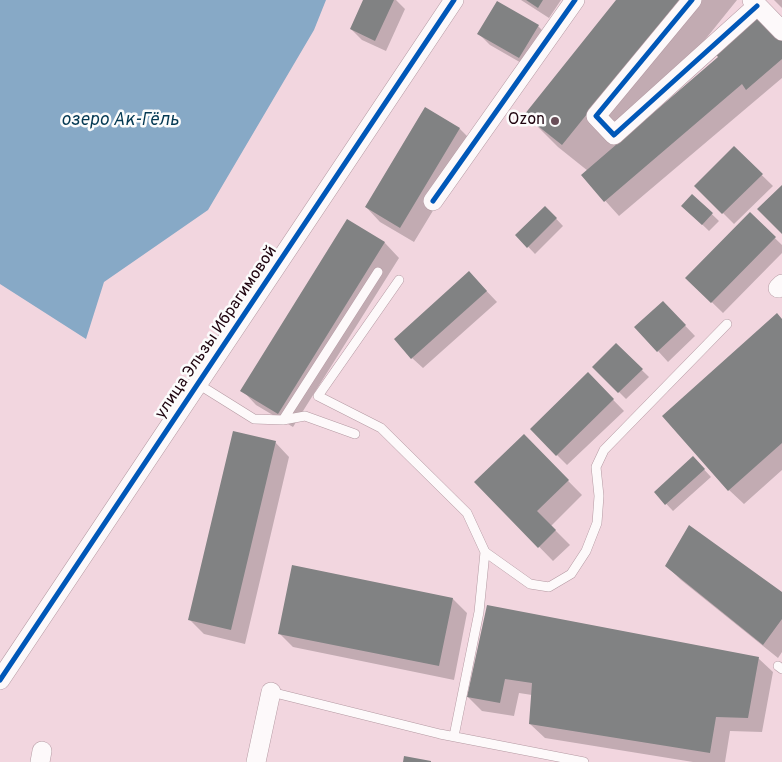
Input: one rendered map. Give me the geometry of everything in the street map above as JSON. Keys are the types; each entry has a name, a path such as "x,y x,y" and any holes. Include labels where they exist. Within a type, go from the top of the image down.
{"street":[{"name":"улица Эльзы Ибрагимовой","path":"0,680 454,0"},
{"path":"433,201 575,0"},
{"path":"692,0 596,116 614,134 755,3 782,30"},
{"path":"256,762 271,692"}],"lane":[{"path":"283,420 378,272"},
{"path":"399,280 318,396 380,428 467,513 485,552 530,584 549,587 570,574 586,551 597,523 599,496 596,467 604,450 727,324"},
{"path":"198,384 254,418 283,420 305,416 356,434"},
{"path":"454,736 479,612 485,552"},
{"path":"271,692 454,736 584,762"}],"water":[{"name":"озеро Ак-Гёль","path":"0,0 326,0 314,30 208,210 104,282 86,339 0,284"}],"building":[{"path":"363,0 394,0 375,41 350,29"},
{"path":"526,0 543,0 538,8"},
{"path":"616,0 679,0 562,145 524,115"},
{"path":"497,1 539,25 519,58 477,34"},
{"path":"759,11 782,38 782,59 746,90 742,84 604,202 581,175 718,57 713,51"},
{"path":"425,107 460,128 400,228 365,207"},
{"path":"734,146 763,174 722,214 694,186"},
{"path":"782,185 782,234 757,209"},
{"path":"692,194 713,213 702,225 681,206"},
{"path":"545,206 557,218 527,248 515,235"},
{"path":"750,212 776,237 711,303 685,278"},
{"path":"347,219 385,242 278,414 240,391"},
{"path":"469,271 487,291 411,359 394,339"},
{"path":"663,301 686,325 657,352 634,327"},
{"path":"777,313 782,319 782,443 728,491 662,416"},
{"path":"616,343 643,369 618,393 592,367"},
{"path":"588,372 614,399 556,456 530,429"},
{"path":"233,431 276,441 231,630 188,620"},
{"path":"524,434 569,480 537,511 556,530 538,548 474,482"},
{"path":"693,456 705,469 665,505 654,492"},
{"path":"689,525 782,592 782,619 763,645 665,566"},
{"path":"292,565 453,598 439,666 278,634"},
{"path":"487,605 759,657 748,718 716,717 710,753 529,724 532,683 505,679 500,703 467,697"},
{"path":"404,756 431,761 431,762 403,762"}],"cycle path":[{"path":"0,680 454,0"},
{"path":"433,201 575,0"},
{"path":"692,0 596,116 614,135 757,6"}],"place":[{"name":"Ozon","path":"555,121"}]}
